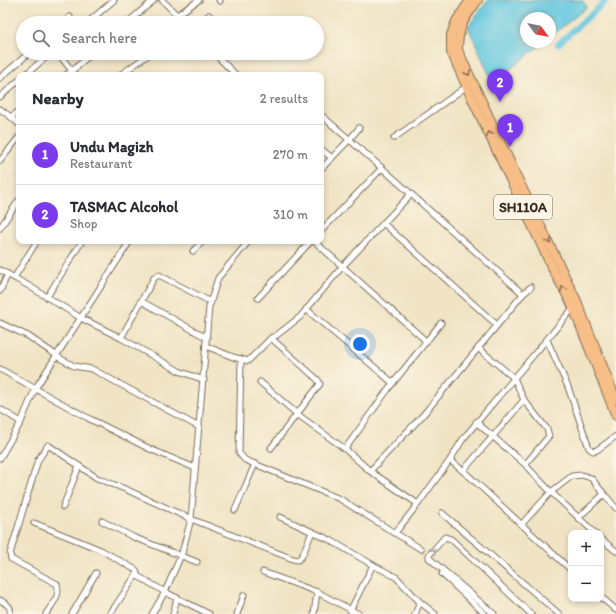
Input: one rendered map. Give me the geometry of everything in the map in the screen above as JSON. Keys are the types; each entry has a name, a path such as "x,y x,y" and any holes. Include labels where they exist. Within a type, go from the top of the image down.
{"main road":[{"name":"SH110A","path":"470,0 456,21 451,35 451,52 466,87 553,270 576,306 616,415"},
{"name":"SH110A","path":"478,0 462,24 458,36 458,50 576,306 616,399"}],"street":[{"path":"95,16 114,0"},
{"path":"135,16 154,0"},
{"path":"162,0 177,15 198,0"},
{"path":"0,78 21,60"},
{"path":"29,72 43,60"},
{"path":"63,60 72,72"},
{"path":"74,72 85,60"},
{"path":"124,72 141,60"},
{"path":"221,60 233,72"},
{"path":"0,97 16,83"},
{"path":"394,138 466,87"},
{"path":"0,109 16,121"},
{"path":"11,117 16,113"},
{"path":"324,118 523,294"},
{"path":"324,166 350,140 359,128"},
{"path":"0,161 16,141"},
{"path":"324,151 332,158"},
{"path":"324,228 382,168"},
{"path":"206,346 248,361 271,338 300,317 342,267 411,194"},
{"path":"0,228 16,204"},
{"path":"383,224 497,325"},
{"path":"14,278 35,244"},
{"path":"47,297 80,244"},
{"path":"1,455 21,422 35,389 128,244"},
{"path":"193,252 200,244"},
{"path":"152,614 165,592 180,556 191,519 209,307 218,278 246,244"},
{"path":"258,298 310,244"},
{"path":"316,244 426,341"},
{"path":"0,270 81,318 121,338 179,371 204,380"},
{"path":"0,291 8,274"},
{"path":"121,338 154,278 159,275 211,302"},
{"path":"370,471 423,415 523,294 531,287"},
{"path":"141,301 207,338"},
{"path":"395,533 418,504 476,422 576,306"},
{"path":"306,309 393,383"},
{"path":"0,323 28,336 56,356 74,366 92,369 200,427"},
{"path":"345,449 393,383 441,323"},
{"path":"271,338 318,380 320,384 271,448"},
{"path":"547,340 568,387 589,448 593,451 597,450 616,436"},
{"path":"478,348 514,378 524,400 547,429 549,434 526,465"},
{"path":"241,359 239,453 245,460 340,499 422,549"},
{"path":"0,369 88,418 136,442 195,468"},
{"path":"260,382 297,414 345,449 370,471 418,504"},
{"path":"463,471 524,400"},
{"path":"0,409 21,422"},
{"path":"476,422 526,465 551,492 592,530"},
{"path":"46,614 59,594 57,584 11,559 10,554 38,460 48,445 97,478 191,519 285,556 298,560 302,556 312,532"},
{"path":"450,460 568,567"},
{"path":"235,510 255,464"},
{"path":"63,507 79,466"},
{"path":"521,525 551,492 572,476 582,475 591,478 616,508"},
{"path":"578,518 604,494"},
{"path":"442,512 558,614"},
{"path":"280,517 312,532 396,577 420,602 435,614"},
{"path":"102,522 133,537 198,562"},
{"path":"34,523 101,550 136,570 136,576 111,612 118,614"},
{"path":"494,614 429,558 429,555 445,537 451,539 531,614"},
{"path":"604,541 616,551"},
{"path":"351,612 373,565"},
{"path":"263,572 317,592 351,612 359,614"},
{"path":"72,614 96,573"},
{"path":"442,574 486,614"},
{"path":"136,576 209,614"},
{"path":"314,614 317,592"},
{"path":"237,614 244,595"},
{"path":"173,614 177,598"},
{"path":"0,600 10,607 10,614"},
{"path":"604,600 616,610"},
{"path":"415,614 420,602"}],"water":[{"path":"488,0 582,0 587,7 556,32 556,12 520,12 520,48 537,48 493,83 468,27"}],"waterway":[{"path":"558,44 607,0"}],"place":[{"name":"TASMAC Alcohol","path":"500,102"},
{"name":"Undu Magizh","path":"510,147"}]}
